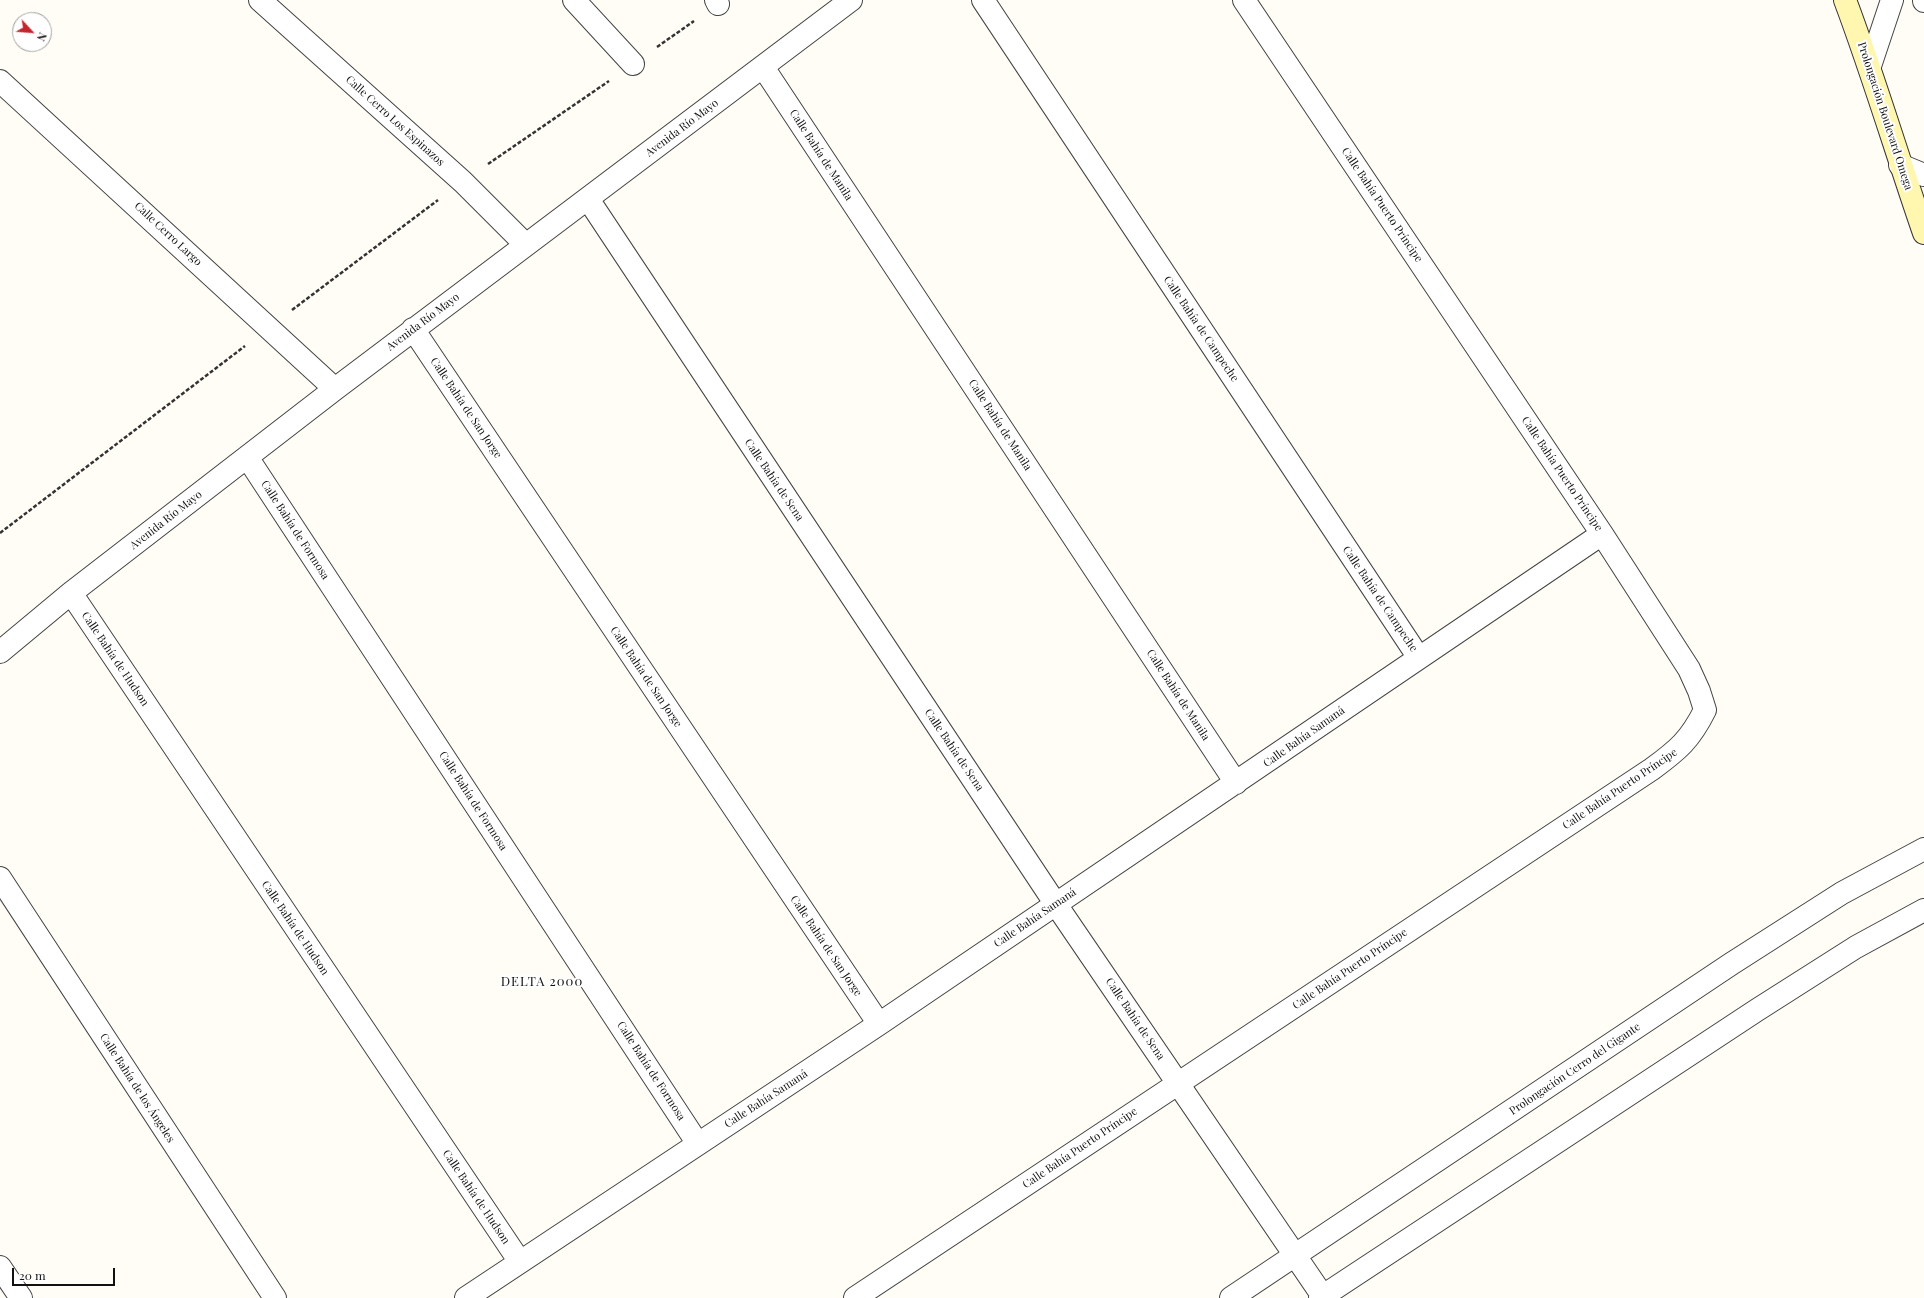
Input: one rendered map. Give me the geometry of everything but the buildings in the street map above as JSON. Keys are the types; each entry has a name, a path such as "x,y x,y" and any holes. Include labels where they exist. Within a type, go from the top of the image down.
{"street":[{"name":"Calle Cerro Los Espinazos","path":"260,0 463,182 526,245"},
{"path":"574,0 633,64"},
{"name":"Avenida Río Mayo","path":"0,652 71,593 413,329 852,0"},
{"name":"Calle Bahía de Campeche","path":"983,0 1419,658"},
{"name":"Calle Bahía Puerto Príncipe","path":"855,1298 1178,1082 1652,769 1679,750 1695,730 1705,710 1699,691 1688,669 1602,534 1244,0"},
{"name":"Prolongación Boulevard Omega","path":"1845,0 1870,66 1900,165 1924,233"},
{"path":"1870,66 1892,0"},
{"name":"Calle Bahía de Manila","path":"763,67 1236,783"},
{"name":"Calle Cerro Largo","path":"0,81 335,389"},
{"path":"1900,165 1924,175"},
{"name":"Calle Bahía de Sena","path":"588,199 1055,904 1178,1082 1322,1298"},
{"name":"Calle Bahía de San Jorge","path":"413,329 879,1024"},
{"name":"Calle Bahía de Formosa","path":"247,457 698,1144"},
{"name":"Calle Bahía Samaná","path":"466,1298 879,1024 1602,534"},
{"name":"Calle Bahía de Hudson","path":"71,593 520,1262"},
{"name":"Prolongación Cerro del Gigante","path":"1231,1298 1731,964 1842,893 1924,848"},
{"name":"Calle Bahía de los Ángeles","path":"0,878 275,1298"},
{"path":"1322,1298 1540,1152 1757,1010 1856,947 1924,910"},
{"path":"0,1267 21,1298"}],"path":[{"path":"0,533 269,327 463,182 633,64 717,2"}],"district":[{"name":"DELTA 2000","path":"542,982"}]}
